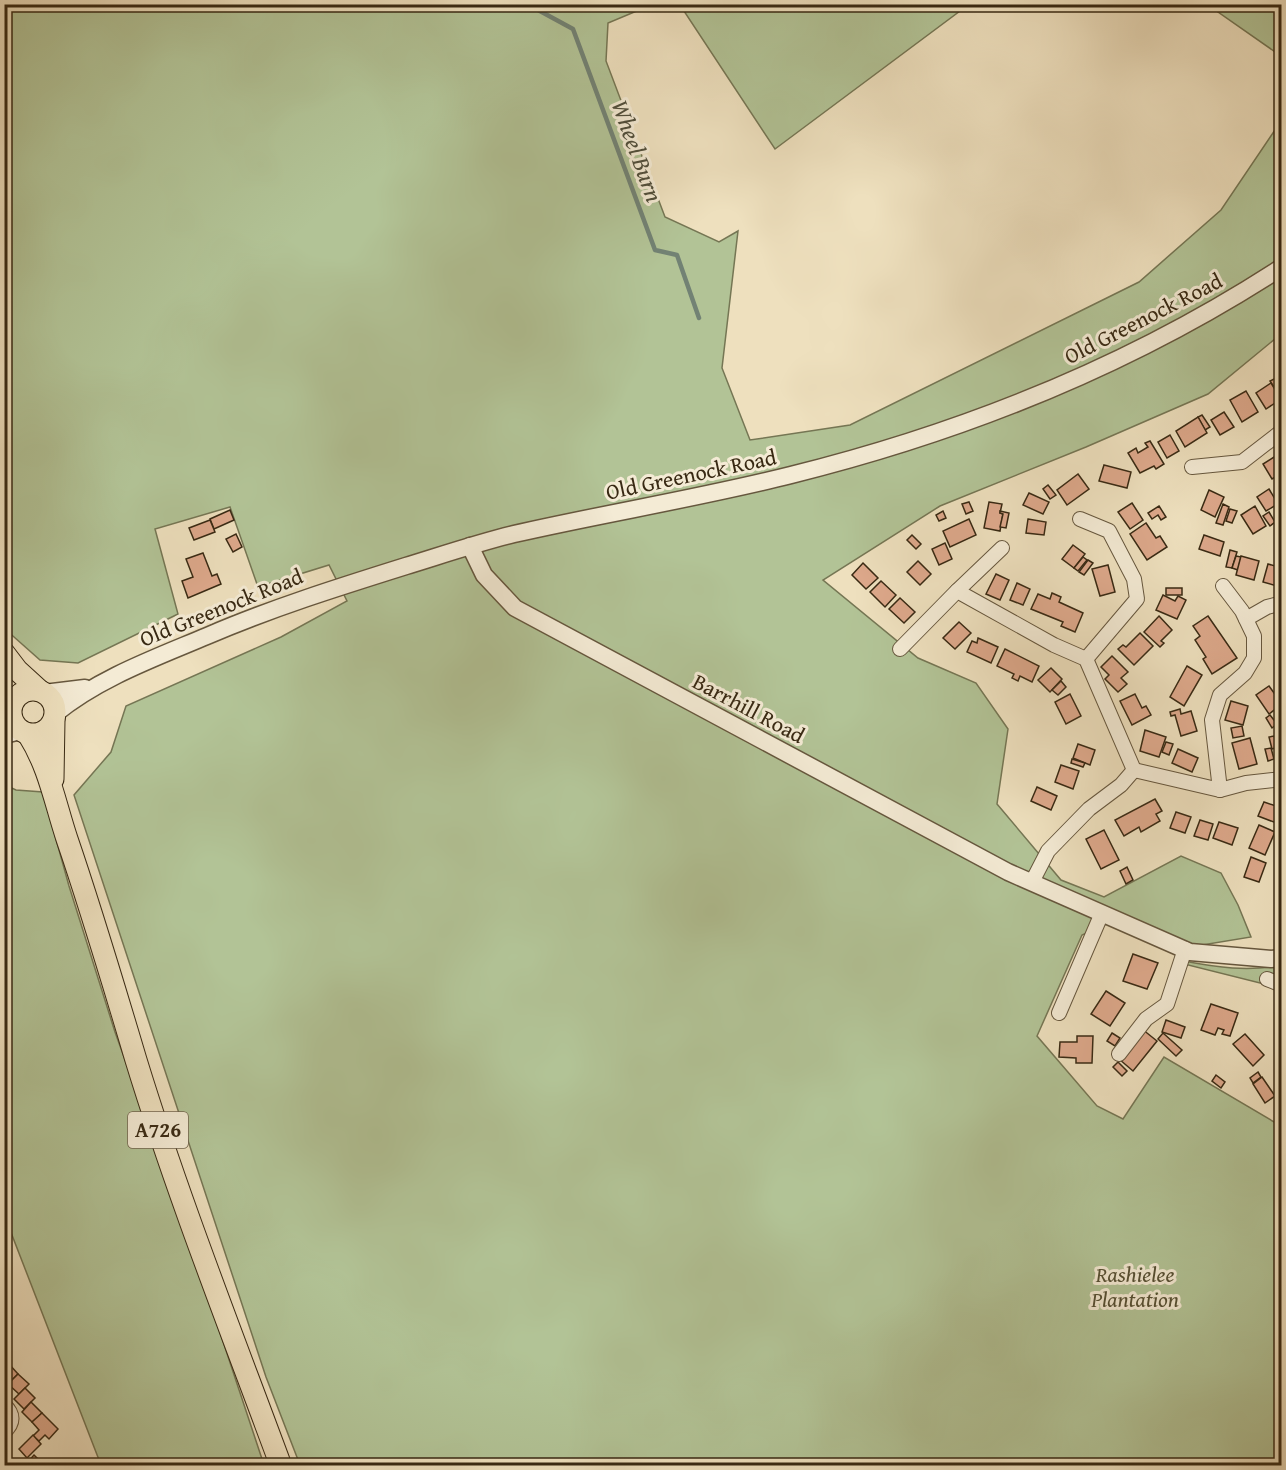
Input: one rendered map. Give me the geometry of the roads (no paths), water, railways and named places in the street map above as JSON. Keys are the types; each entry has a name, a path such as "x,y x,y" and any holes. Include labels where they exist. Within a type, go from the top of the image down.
{"main road":[{"path":"4,653 17,670 42,692 52,702 54,717 51,725 40,733 18,733 12,721 8,701 32,690 42,692"},
{"name":"A726","path":"53,788 54,717"},
{"name":"A726","path":"18,733 40,754 53,788 161,1139 281,1466"}],"street":[{"name":"Old Greenock Road","path":"54,717 72,700 135,666 243,621 319,593 511,535 790,476 916,439 1037,395 1171,332 1281,267"},
{"path":"1192,467 1242,462 1281,431"},
{"path":"1080,519 1109,531 1134,579 1137,599 1086,659"},
{"name":"Barrhill Road","path":"470,546 484,576 515,608 1008,872 1190,952 1281,958"},
{"path":"900,649 1002,548"},
{"path":"1220,790 1212,720 1220,695 1245,673 1254,658 1254,636 1246,619 1223,586"},
{"path":"957,591 1054,645 1086,659 1134,770"},
{"path":"1246,619 1267,607 1281,603"},
{"name":"Old Greenock Road","path":"42,692 62,692 95,687"},
{"path":"1032,882 1048,851 1089,809 1120,785 1134,770"},
{"path":"1134,770 1220,790 1246,783 1281,779"},
{"path":"1059,1013 1102,913"},
{"path":"1119,1054 1146,1019 1167,1004 1185,949"},
{"path":"1267,979 1281,985"},
{"path":"4,1405 10,1410 12,1419 10,1427 4,1432"}],"waterway":[{"name":"Wheel Burn","path":"527,4 573,29 655,250 677,255 699,318"}],"park label":[{"name":"Rashielee Plantation","path":"1135,1286"}]}
